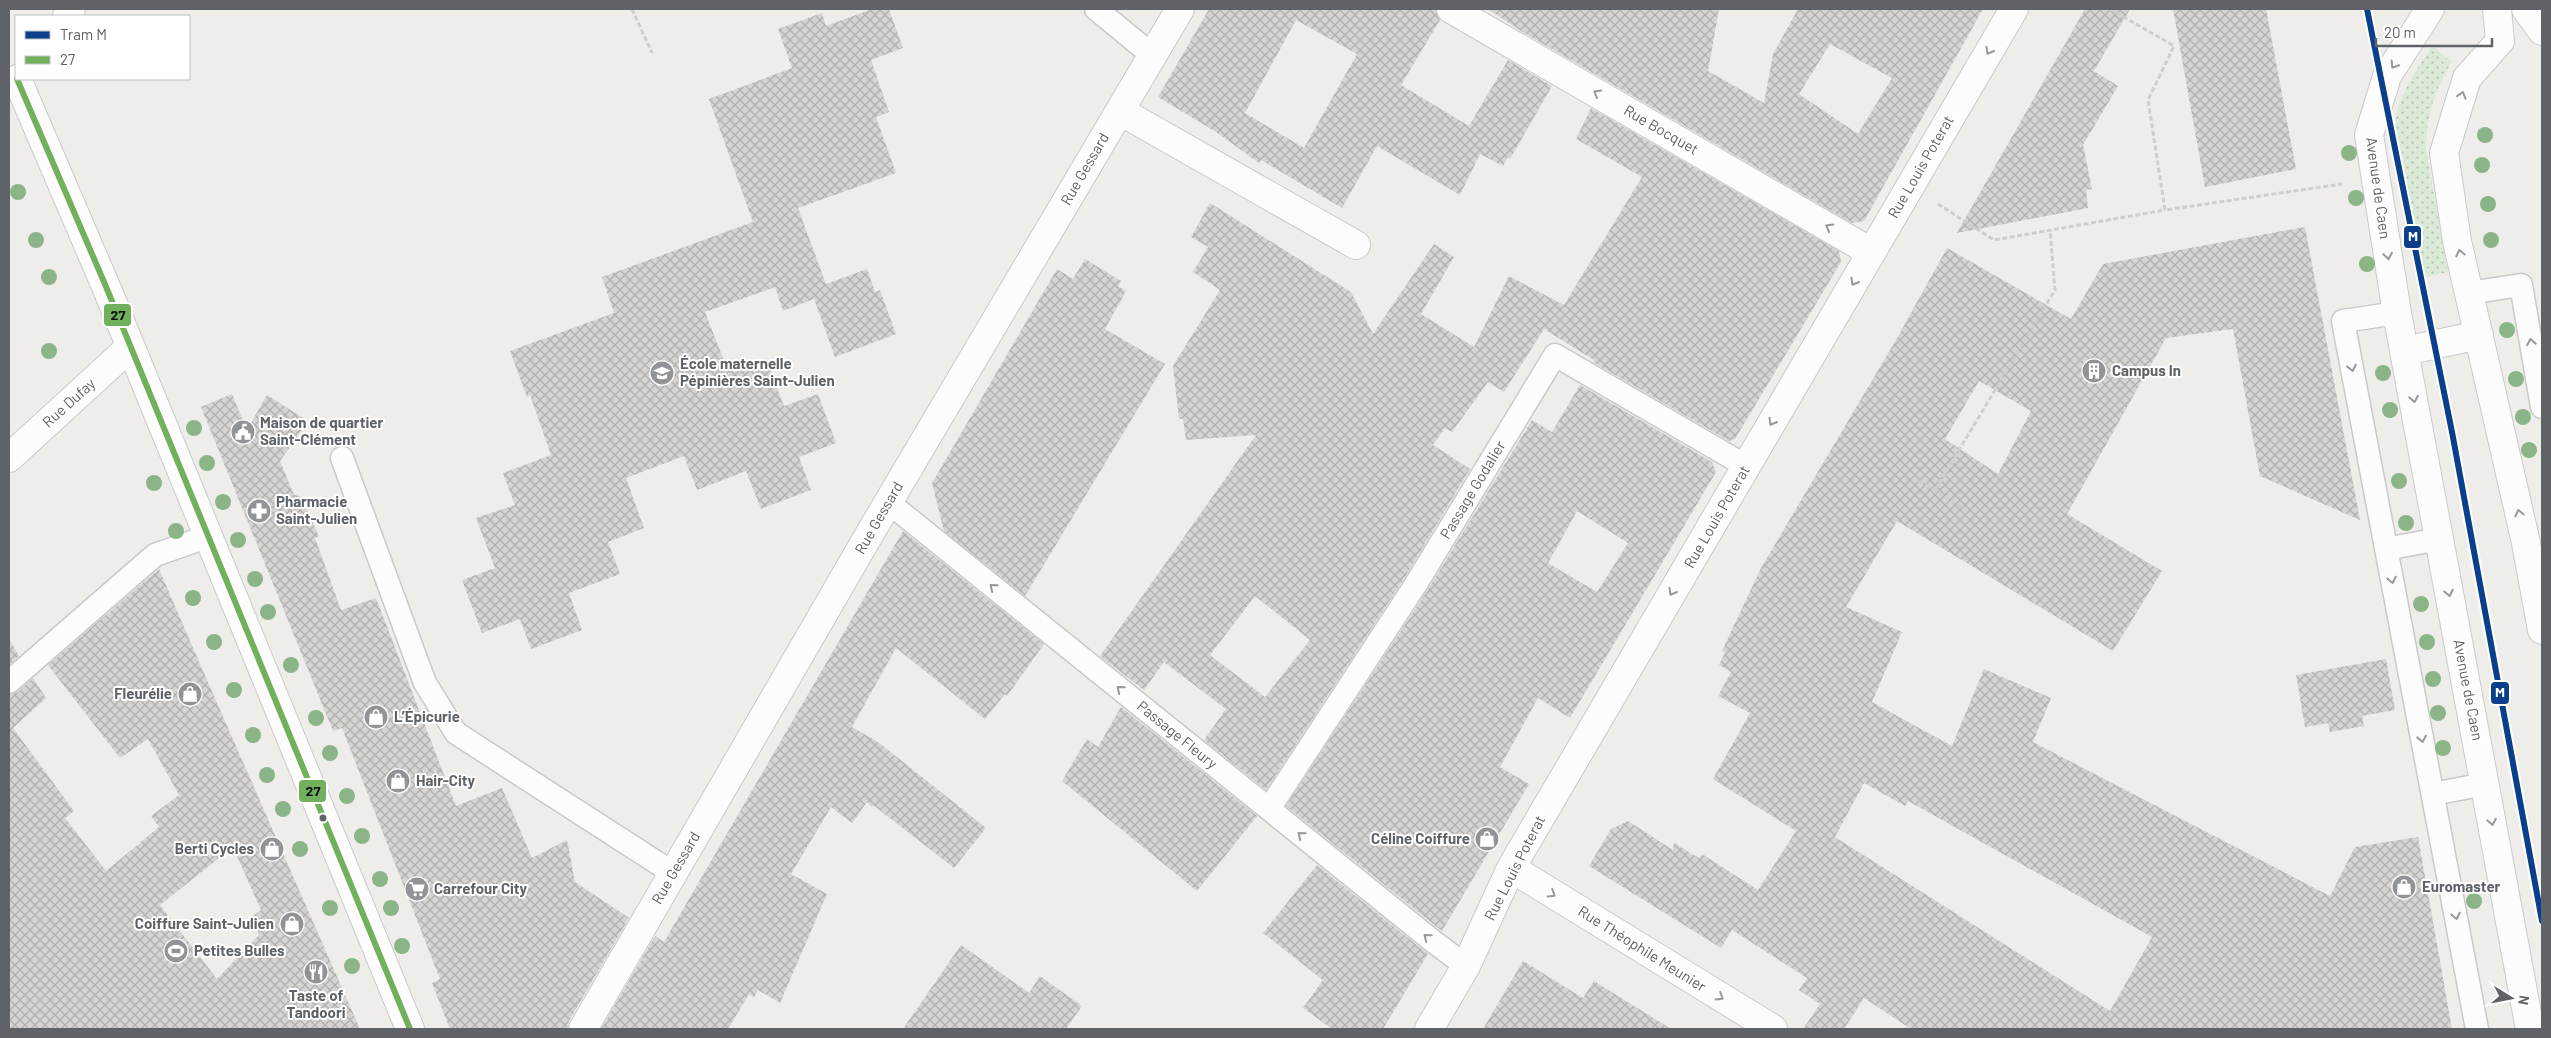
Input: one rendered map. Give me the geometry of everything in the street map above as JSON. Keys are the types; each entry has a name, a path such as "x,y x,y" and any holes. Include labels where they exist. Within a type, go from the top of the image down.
{"street":[{"name":"Rue Gessard","path":"583,1029 888,502 1180,9"},
{"name":"Rue Bocquet","path":"1451,9 1871,252"},
{"name":"Rue Louis Poterat","path":"1428,1029 1466,966 1511,868 2014,9"},
{"name":"Avenue de Caen","path":"2430,9 2387,76 2369,135 2397,313 2530,1029"},
{"path":"2497,9 2500,41 2467,78 2444,152 2457,241 2469,293 2534,541 2542,630"},
{"path":"2526,9 2542,31"},
{"path":"9,57 15,69"},
{"path":"22,82 410,1029"},
{"path":"1120,111 1356,245"},
{"path":"2405,351 2479,335"},
{"name":"Rue Dufay","path":"9,458 130,347"},
{"name":"Rue Théophile Meunier","path":"1511,868 1773,1029"}],"lane":[{"path":"1096,9 1152,55"},
{"path":"2469,293 2521,285 2542,407"},
{"path":"2397,313 2344,320 2477,1029"},
{"name":"Passage Godalier","path":"1269,809 1416,584 1555,355 1746,466"},
{"path":"342,458 425,683 456,733 673,873"},
{"name":"Passage Fleury","path":"888,502 1466,966"},
{"path":"9,682 155,555 209,536"},
{"path":"2386,549 2439,539"},
{"path":"2433,794 2485,784"}],"path":[{"path":"632,9 652,53"},
{"path":"2110,9 2174,46 2148,100 2164,210"},
{"path":"1910,186 1994,240 2164,210 2376,180"},
{"path":"1935,490 2055,290 2050,229"},
{"path":"1919,481 1962,507"}],"green space":[{"path":"2432,46 2452,62 2440,83 2432,104 2426,138 2426,150 2448,272 2417,279 2399,191 2394,144 2395,124 2405,90"}],"building":[{"path":"872,9 889,9 903,48 871,60 889,112 876,117 896,173 798,208 826,284 867,269 875,292 880,290 896,334 835,357 814,299 783,311 775,287 705,312 728,371 766,358 784,406 818,394 836,443 799,457 811,490 761,509 746,471 697,490 684,456 626,478 644,528 608,542 620,574 569,593 582,630 531,649 520,619 482,633 462,580 495,568 476,518 515,505 503,473 551,455 530,395 527,397 510,351 614,313 602,277 753,222 709,99 792,68 778,29 822,13 826,26"},
{"path":"1209,9 1435,9 1440,20 1401,85 1469,126 1508,60 1552,86 1510,159 1508,157 1503,166 1480,154 1460,195 1377,146 1342,208 1261,160 1259,163 1216,132 1158,97","holes":["1296,20 1357,54 1304,148 1245,113"]},
{"path":"1488,9 1719,9 1708,71 1764,103 1773,54 1798,9 1983,9 1864,221 1852,223 1524,33","holes":["1830,44 1892,78 1858,134 1799,94"]},
{"path":"2085,9 2130,9 2094,71 2118,86 2083,145 2092,189 2086,190 2088,208 1957,233"},
{"path":"2173,9 2266,9 2296,169 2205,187"},
{"path":"1591,108 1839,251 1841,262 1735,439 1729,441 1593,362 1594,360 1544,329 1504,392 1488,382 1452,432 1445,428 1433,445 1470,469 1405,577 1266,790 1204,740 1226,709 1164,662 1144,690 1100,656 1256,435 1186,440 1183,419 1179,419 1173,366 1220,290 1193,272 1208,247 1191,237 1210,203 1351,292 1373,334 1434,244 1454,257 1421,314 1474,347 1509,276 1564,305 1642,177 1576,139","holes":["1255,596 1310,640 1265,697 1210,655"]},
{"path":"2305,227 2360,520 2260,476 2233,329 2166,338 2067,514 2162,571 2113,651 1897,521 1846,607 1902,632 1872,702 1952,746 1984,669 2051,698 2033,742 2330,896 2355,847 2418,837 2452,1029 1911,1029 1864,998 1844,1029 1803,1029 1820,1004 1799,990 1807,978 1732,930 1721,948 1589,866 1611,829 1628,821 1673,850 1674,843 1699,858 1702,854 1758,890 1796,831 1713,779 1750,713 1718,696 1731,672 1719,665 1725,653 1722,651 1761,568 1896,340 1947,248 2071,319 2103,264","holes":["1979,381 2031,411 1998,474 1945,439","1864,783 1905,806 1908,801 2152,937 2110,1011 1835,837"]},
{"path":"1085,259 1121,281 1118,286 1126,291 1105,329 1165,364 1025,596 944,531 932,483 1057,269 1073,279"},
{"path":"1580,385 1712,462 1716,472 1570,718 1538,698 1500,767 1529,784 1442,931 1286,806 1427,591 1532,420 1552,432","holes":["1577,511 1628,543 1597,592 1548,563"]},
{"path":"232,394 247,430 267,395 308,421 280,461 294,495 300,496 319,536 315,538 341,610 376,598 456,806 502,788 532,858 567,840 575,882 629,918 569,1021 567,1029 450,1029 432,983 440,979 342,728 333,731 201,407"},
{"path":"903,531 1044,644 1007,696 1005,694 985,719 896,648 852,727 878,742 986,828 954,868 867,802 852,823 831,807 791,874 827,894 780,1003 758,990 754,997 749,994 728,1029 601,1029 655,936 664,942"},
{"path":"159,569 360,1029 9,1029 9,695 18,692 33,678 46,698 13,728 74,811 65,818 106,871 159,827 151,816 179,795 148,739 120,758 48,665","holes":["233,847 261,910 252,917 259,935 217,979 160,905"]},
{"path":"9,639 19,656 9,665"},
{"path":"2386,659 2395,710 2362,716 2364,726 2330,732 2328,723 2305,727 2296,675"},
{"path":"1121,707 1257,816 1197,891 1062,781 1087,739 1098,747"},
{"path":"1317,865 1428,954 1383,1029 1332,1029 1303,1008 1323,980 1263,933"},
{"path":"961,945 1029,993 1040,976 1082,1006 1066,1029 903,1029"},
{"path":"1523,961 1583,998 1594,981 1671,1029 1483,1029"}],"tram line":[{"name":"M","path":"2367,9 2452,432 2542,921"}],"transit line":[{"name":"27","path":"17,80 107,289 410,1029"}],"place":[{"name":"Campus In","path":"2094,371"},
{"name":"École maternelle Pépinières Saint-Julien","path":"662,373"},
{"name":"Maison de quartier Saint-Clément","path":"243,432"},
{"name":"Pharmacie Saint-Julien","path":"259,511"},
{"name":"Fleurélie","path":"190,694"},
{"name":"L’Épicurie","path":"376,717"},
{"name":"Hair-City","path":"398,781"},
{"name":"Céline Coiffure","path":"1487,839"},
{"name":"Berti Cycles","path":"272,849"},
{"name":"Euromaster","path":"2404,887"},
{"name":"Carrefour City","path":"417,889"},
{"name":"Coiffure Saint-Julien","path":"292,924"},
{"name":"Petites Bulles","path":"176,951"},
{"name":"Taste of Tandoori","path":"316,972"}]}
